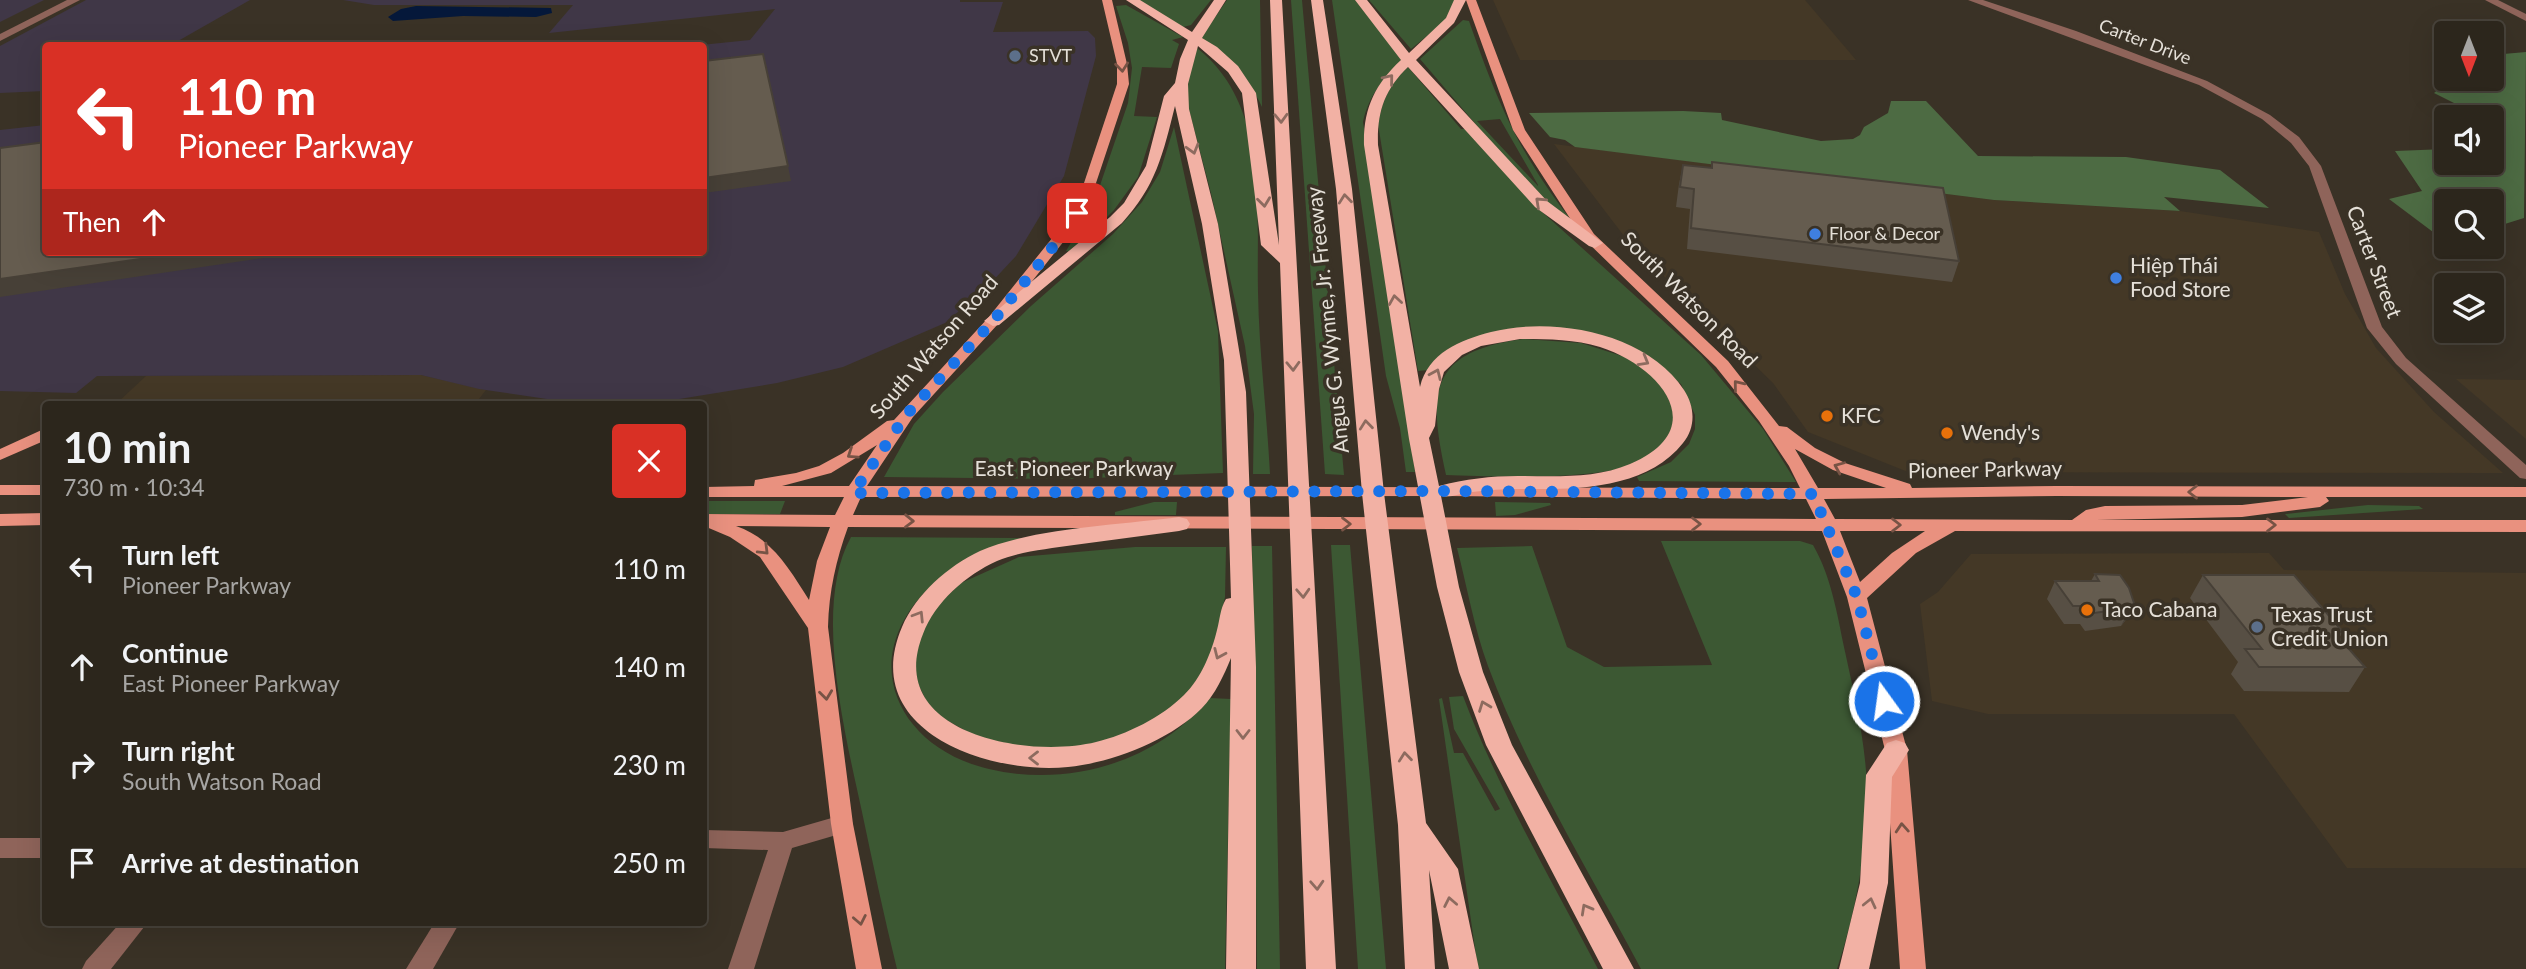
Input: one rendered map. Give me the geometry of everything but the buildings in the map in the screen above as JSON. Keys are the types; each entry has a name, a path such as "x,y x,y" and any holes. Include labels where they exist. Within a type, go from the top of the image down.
{"highway":[{"path":"1132,0 1213,50 1233,69 1249,93 1269,245 1287,261"},
{"path":"1220,0 1187,52 1180,82 1182,112 1205,188 1233,361 1243,592 1241,969"},
{"name":"Angus G. Wynne, Jr. Freeway","path":"1276,0 1321,969"},
{"name":"Angus G. Wynne, Jr. Freeway","path":"1317,0 1344,189 1371,480 1412,825 1420,969"},
{"path":"1361,0 1386,35 1541,204 1595,243"},
{"path":"1461,0 1455,16 1392,74 1377,96 1369,129 1419,439 1448,587 1471,672 1499,745 1619,969"},
{"path":"993,321 1116,220 1130,205 1153,166 1171,96 1180,82"},
{"path":"1419,439 1426,425 1432,376 1441,363 1468,346 1505,335 1565,335 1608,343 1662,374 1683,407 1683,430 1672,448 1635,470 1609,477 1572,480 1469,483 1445,491"},
{"path":"1179,524 1025,545 987,557 955,577 936,593 910,631 906,646 905,673 912,699 924,716 945,730 976,746 1018,758 1068,758 1118,747 1158,728 1194,702 1229,631 1232,607 1243,592"},
{"path":"1854,969 1874,883 1879,775 1896,750"},
{"path":"1412,825 1444,869 1464,969"}],"main road":[{"name":"South Watson Road","path":"869,969 842,824 818,627 819,601 826,561 853,493 907,414 993,321 1072,223 1086,195 1123,84 1122,64 1107,0"},
{"name":"South Watson Road","path":"1471,0 1519,130 1533,155 1595,243 1722,364 1765,418 1798,466 1828,524 1857,597 1896,750 1913,969"},
{"path":"712,492 800,478 823,470 843,461 907,414"},
{"path":"1765,418 1822,460 1859,475 1927,494"},
{"path":"0,455 42,435"},
{"path":"0,490 42,490"},
{"name":"East Pioneer Parkway","path":"712,492 1445,491"},
{"name":"Pioneer Parkway","path":"1445,491 1813,494 2057,491 2526,492"},
{"path":"2075,524 2092,514 2105,512 2242,511 2319,501 2335,492"},
{"path":"0,520 42,519"},
{"path":"707,521 2526,526"},
{"path":"707,522 743,533 761,545 794,587 818,627"},
{"path":"1857,597 1907,548 1930,535 1957,525"}],"street":[{"path":"0,29 57,0"},
{"path":"0,38 75,0"},
{"name":"Carter Drive","path":"1973,0 2170,69 2224,93"},
{"path":"2490,0 2526,18"},
{"name":"Carter Street","path":"2224,93 2266,117 2306,151 2315,166 2375,328 2401,361 2526,474"},
{"path":"707,839 783,841 842,824"},
{"path":"741,969 783,841"},
{"path":"0,848 42,848"},
{"path":"95,969 133,926"},
{"path":"419,969 446,926"}],"shaded area":[{"path":"0,0 44,0 0,22"},
{"path":"86,0 250,0 176,42 42,42 42,91 0,93 0,46"},
{"path":"343,0 1003,2 993,32 1088,31 1095,38 1096,56 1064,176 1016,256 987,287 945,323 843,367 777,383 667,401 560,401 479,389 421,375 97,376 76,393 0,391 0,130 42,125 42,256 707,256 707,44 750,40 775,9 549,33 573,5 374,5"},
{"path":"1493,0 1805,0 1856,60 1520,60"},
{"path":"1554,144 1994,200 2180,211 2319,232 2345,294 2376,348 2434,412 2503,473 1908,472 1808,432 1773,383 1627,240"},
{"path":"421,375 486,390 477,401 119,401 146,376"},
{"path":"2456,379 2526,380 2526,439"},
{"path":"2269,553 2284,570 2526,573 2526,868 2347,868 2234,714 1988,714 1932,701 1920,604 1938,592 1971,554"}],"green space":[{"path":"1135,0 1211,0 1191,25 1183,27"},
{"path":"1227,0 1260,0 1262,107 1236,68 1201,38"},
{"path":"1291,0 1302,0 1344,475 1325,474"},
{"path":"1332,0 1356,0 1402,60 1378,88 1363,122 1415,472 1406,472 1400,428 1386,376"},
{"path":"1369,0 1457,0 1450,17 1411,49"},
{"path":"1126,5 1183,37 1172,40 1179,44 1171,68 1142,67 1134,116 1157,117 1138,177 1114,210 1072,252 1066,251 1094,203 1128,103 1132,68 1128,43 1116,6"},
{"path":"1463,20 1469,21 1511,125 1537,171 1571,220 1567,222 1514,169 1420,59","holes":["1500,119 1538,186 1477,121"]},
{"path":"1197,48 1220,72 1237,99 1248,129 1254,161 1259,315 1270,474 1253,474 1254,414 1245,346 1211,193 1187,102 1189,70"},
{"path":"2526,52 2524,218 2504,224 2504,189 2434,189 2433,232 2389,199 2422,191 2395,151 2434,149 2434,175 2504,175 2504,105 2458,105 2434,93 2504,91 2504,54"},
{"path":"1408,67 1461,129 1466,129 1541,211 1701,355 1763,429 1796,482 1639,481 1637,477 1671,462 1689,444 1695,429 1695,415 1681,384 1647,357 1623,346 1500,333 1429,370 1418,371 1378,124 1388,93 1396,79"},
{"path":"1891,101 1926,101 1978,156 2126,157 2220,170 2269,208 2164,197 2180,211 1994,200 1575,147 1565,140 1550,137 1529,113 1721,113 1722,120 1821,141 1853,139 1860,135 1864,127 1888,113"},
{"path":"1174,127 1218,331 1223,473 1065,479 884,477 914,424 943,392 1031,306 1113,234 1142,202 1160,172"},
{"path":"1523,339 1581,343 1625,357 1640,365 1671,393 1678,420 1661,449 1642,462 1589,474 1525,477 1446,475 1437,421 1437,399 1442,381 1452,366 1468,354 1492,345"},
{"path":"707,501 785,501 780,514 707,514"},
{"path":"1154,502 1177,502 1176,515 1115,515 1115,512"},
{"path":"1495,502 1551,505 1515,515 1496,516"},
{"path":"2368,505 2419,506 2423,509 2289,518 2285,514"},
{"path":"851,537 1026,538 923,594 903,621 893,649 892,676 899,701 912,724 933,743 958,759 989,769 1019,774 1080,772 1110,765 1138,754 1164,739 1188,720 1209,698 1231,699 1225,969 897,969 848,747 836,673 834,599 840,566"},
{"path":"1661,541 1800,541 1813,545 1824,569 1836,608 1855,700 1867,790 1859,881 1837,969 1641,969 1540,783 1504,706 1479,637 1457,548 1532,546 1567,647 1604,667 1712,665"},
{"path":"1331,545 1350,545 1386,969 1358,969"},
{"path":"1252,546 1272,546 1280,969 1257,969"},
{"path":"1135,547 1226,547 1225,597 1216,638 1205,668 1192,690 1169,715 1133,735 1061,754 986,742 932,712 918,684 913,665 920,632 934,609 961,583 1019,557"},
{"path":"1463,696 1509,800 1598,969 1478,969 1439,699 1442,698 1454,753 1463,753 1495,811 1500,809 1454,729 1449,697"}],"water":[{"path":"416,6 551,8 552,13 536,17 463,16 393,21 388,17 401,9"}],"place":[{"name":"STVT","path":"1015,56"},
{"name":"Floor & Decor","path":"1815,234"},
{"name":"Hiệp Thái Food Store","path":"2116,278"},
{"name":"KFC","path":"1827,416"},
{"name":"Wendy's","path":"1947,433"},
{"name":"Taco Cabana","path":"2087,610"},
{"name":"Texas Trust Credit Union","path":"2257,627"}],"route":[{"path":"1077,213 1072,223 993,321 907,414 853,493 1445,491 1813,494 1857,597 1884,701"}]}
